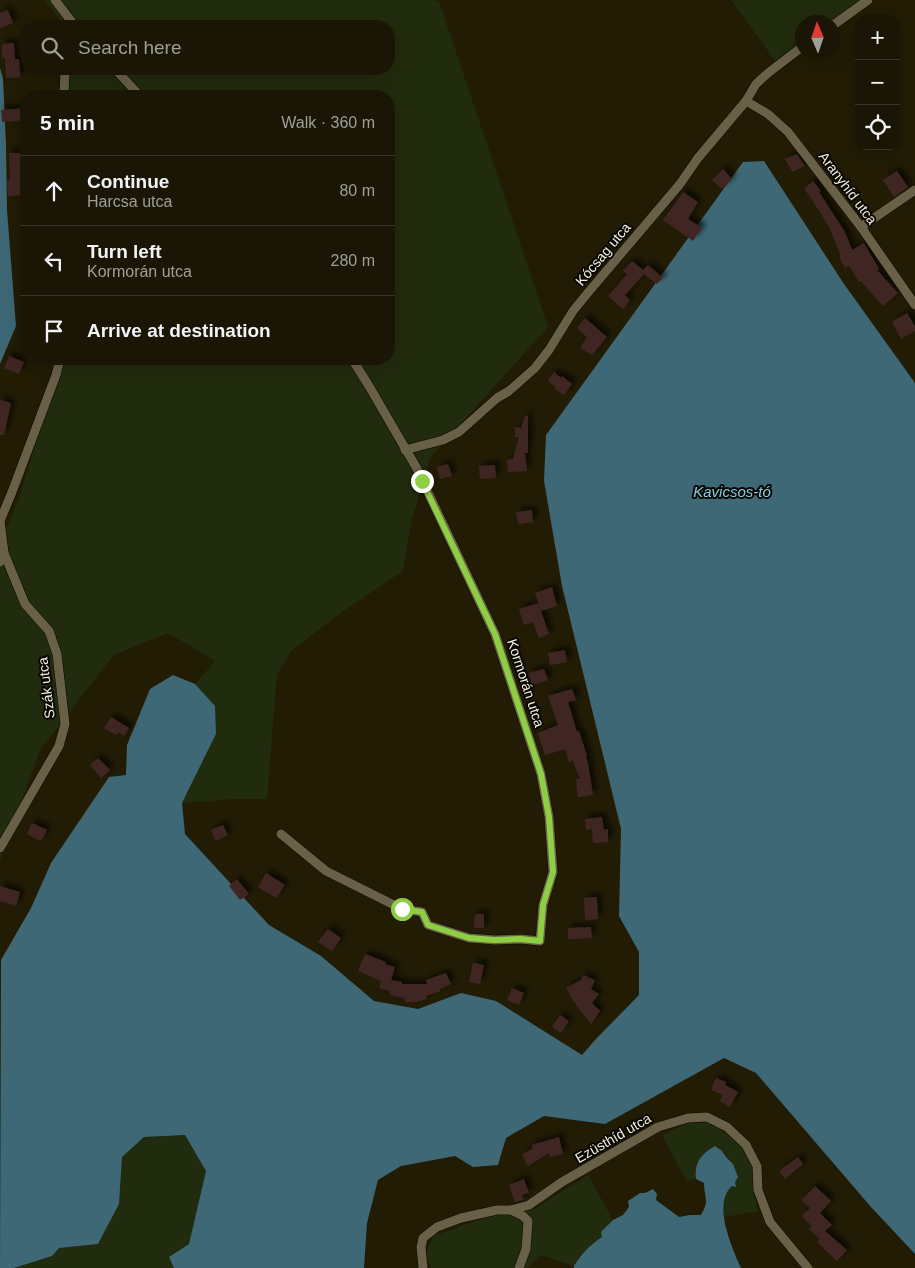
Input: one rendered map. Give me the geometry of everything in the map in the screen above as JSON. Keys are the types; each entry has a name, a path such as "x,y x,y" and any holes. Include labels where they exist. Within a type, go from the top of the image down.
{"street":[{"path":"55,0 70,20"},
{"path":"840,20 868,0"},
{"name":"Kócsag utca","path":"405,450 443,440 459,432 497,398 509,391 536,368 573,311 680,184 698,158 746,101 756,84 795,52"},
{"path":"64,90 65,75"},
{"path":"121,75 134,90"},
{"name":"Aranyhíd utca","path":"746,101 768,114 788,132 861,227 915,305"},
{"path":"861,227 915,190"},
{"name":"Szák utca","path":"0,848 59,746 65,724 57,654 49,631 26,604 4,553 0,521 58,365"},
{"name":"Kormorán utca","path":"281,834 326,872 402,909 422,912 428,925 469,938 540,941 543,905 553,872 549,817 541,774 495,634 416,467 356,365"},
{"path":"0,562 4,553"},
{"name":"Ezüsthíd utca","path":"423,1268 421,1246 423,1238 437,1227 461,1218 529,1205 562,1182 658,1126 688,1118 706,1118 727,1127 746,1145 757,1166 758,1190 770,1222 808,1268"},
{"path":"510,1210 523,1216 528,1221 526,1248 519,1268"}],"green space":[{"path":"45,0 439,1 548,327 430,458 411,523 403,571 342,612 291,651 277,675 267,799 235,799 182,803 216,734 215,706 195,684 215,661 168,633 114,655 40,750 0,861 0,543 19,498 59,365 395,365 395,90 69,90 68,75 395,75 395,20 60,20"},
{"path":"731,0 870,0 840,17 840,15 795,15 795,58 781,69"},
{"path":"706,1122 725,1130 744,1147 753,1167 753,1192 758,1211 725,1217 723,1206 727,1190 735,1182 733,1164 722,1151 695,1170 696,1179 686,1180 662,1135 688,1123"},
{"path":"185,1135 206,1171 189,1244 169,1257 174,1268 14,1268 52,1256 58,1248 98,1244 119,1204 122,1157 144,1137"},
{"path":"588,1175 613,1220 602,1237 580,1256 574,1266 541,1255 527,1268 431,1268 426,1254 433,1236 495,1214 534,1209"}],"water":[{"path":"0,68 3,79 7,210 16,326 0,364"},
{"name":"Kavicsos-tó","path":"764,161 844,284 915,383 915,1254 871,1207 756,1073 724,1058 605,1124 544,1116 506,1138 498,1165 473,1167 455,1156 401,1166 378,1180 367,1223 364,1268 174,1268 169,1257 189,1244 206,1171 185,1135 144,1137 122,1157 119,1204 98,1244 59,1248 52,1256 14,1268 0,1268 1,960 31,908 51,863 109,777 126,775 127,745 150,689 173,675 195,684 215,706 216,734 182,803 185,834 269,925 321,956 374,1001 418,1009 461,993 496,1001 582,1055 639,995 639,952 619,916 621,829 562,586 544,481 546,435 743,162"},
{"path":"715,1146 733,1164 738,1177 735,1182 736,1187 732,1186 726,1194 724,1214 729,1238 741,1268 574,1268 583,1254 602,1237 601,1232 613,1220 623,1215 629,1207 628,1201 640,1193 653,1189 657,1194 656,1200 679,1217 701,1215 706,1199 704,1183 696,1179 696,1168 702,1156"}],"building":[{"path":"8,10 13,23 0,28 0,13"},
{"path":"14,43 15,59 19,59 20,77 6,78 5,58 2,58 2,44"},
{"path":"20,108 20,120 2,122 1,110"},
{"path":"9,153 20,153 20,195 8,196 7,181 10,180"},
{"path":"797,154 805,166 792,172 785,159"},
{"path":"723,169 732,179 722,189 712,180"},
{"path":"897,171 908,187 894,197 883,180"},
{"path":"813,181 845,232 852,250 864,243 879,269 877,270 898,293 883,306 861,281 859,282 849,266 845,268 839,257 841,256 829,227 804,189"},
{"path":"683,192 698,202 688,219 702,228 693,241 663,220"},
{"path":"632,261 643,270 648,265 663,278 657,284 644,274 625,295 630,300 623,309 608,296 627,274 623,271"},
{"path":"907,313 915,326 915,331 901,339 892,322"},
{"path":"585,318 607,337 592,355 580,348 587,337 577,328"},
{"path":"9,356 20,360 20,365 23,365 19,374 4,368"},
{"path":"554,372 572,384 564,395 548,381"},
{"path":"0,400 11,403 4,435 0,435"},
{"path":"525,416 528,416 528,453 525,453 527,471 508,472 507,460 513,459 519,437 515,437 515,427 521,428"},
{"path":"448,464 452,476 440,479 437,467"},
{"path":"495,465 496,478 480,479 479,466"},
{"path":"532,510 533,522 518,524 516,512"},
{"path":"552,587 557,606 541,611 535,593"},
{"path":"538,603 549,634 539,638 533,622 524,625 519,609"},
{"path":"565,650 567,662 550,665 548,653"},
{"path":"544,669 548,680 532,685 529,673"},
{"path":"572,689 576,700 568,702 587,756 593,795 578,797 576,779 580,779 573,760 569,762 565,749 545,755 538,733 558,725 548,696"},
{"path":"111,717 129,728 124,736 118,732 116,735 104,728"},
{"path":"98,758 110,770 101,778 90,765"},
{"path":"602,817 604,830 608,829 608,842 593,843 592,829 586,830 585,819"},
{"path":"32,823 47,830 41,841 27,834"},
{"path":"223,825 228,835 216,841 211,830"},
{"path":"266,873 285,885 276,898 258,887"},
{"path":"237,879 249,894 240,900 229,886"},
{"path":"0,886 20,892 16,906 0,901"},
{"path":"597,897 598,919 585,920 584,898"},
{"path":"475,914 484,914 484,928 474,928"},
{"path":"591,927 592,938 568,939 568,928"},
{"path":"328,929 341,938 332,951 318,942"},
{"path":"365,954 395,967 391,980 402,982 402,984 427,984 426,980 446,973 451,984 440,989 440,991 426,996 427,999 405,1002 405,998 390,995 390,991 379,988 381,981 358,971"},
{"path":"473,963 484,965 480,984 469,982"},
{"path":"583,975 595,980 591,989 599,994 592,1003 600,1011 591,1024 566,988 581,980"},
{"path":"512,988 524,993 519,1005 507,1000"},
{"path":"560,1015 569,1021 561,1033 552,1027"},
{"path":"716,1078 726,1082 725,1085 738,1092 730,1107 720,1101 723,1095 711,1090"},
{"path":"559,1137 563,1154 550,1157 549,1153 528,1166 522,1155 533,1148 532,1145"},
{"path":"798,1157 803,1164 785,1179 779,1171"},
{"path":"524,1179 529,1193 522,1195 524,1199 515,1202 509,1185"},
{"path":"815,1186 831,1201 820,1213 832,1225 825,1231 847,1250 837,1261 817,1242 820,1239 809,1229 812,1226 802,1216 810,1208 802,1200"}],"route":[{"path":"402,909 422,912 428,925 469,938 540,941 543,905 553,872 549,817 541,774 495,634 422,481"}]}
